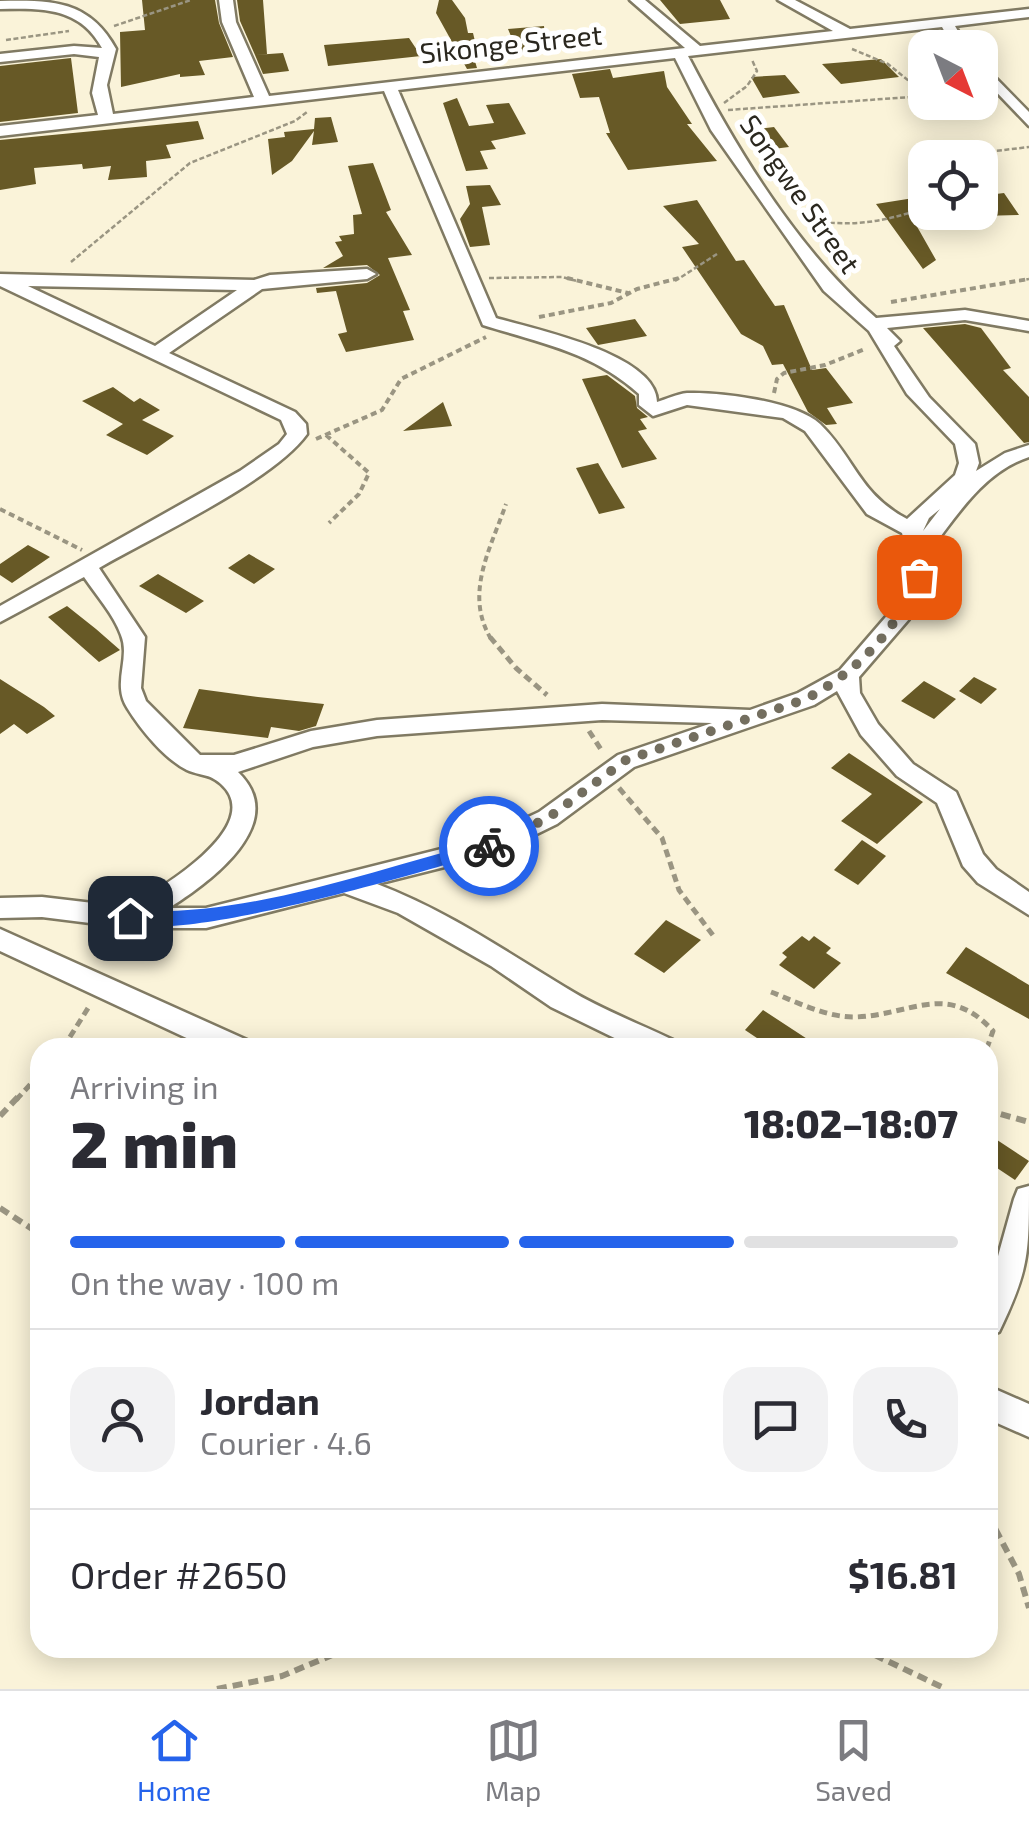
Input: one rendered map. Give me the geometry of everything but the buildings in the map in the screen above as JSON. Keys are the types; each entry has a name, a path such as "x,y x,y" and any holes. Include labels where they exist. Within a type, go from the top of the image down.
{"street":[{"path":"226,0 229,22 262,100"},
{"path":"637,0 689,53"},
{"path":"785,0 848,36"},
{"path":"0,5 64,3 99,32 107,53 98,104 108,119"},
{"name":"Sikonge Street","path":"0,131 1029,13"},
{"path":"947,24 950,30"},
{"path":"0,58 74,50 107,53"},
{"name":"Songwe Street","path":"689,53 719,130 830,287 876,333 921,397 961,438 969,461 954,491 926,511 915,541"},
{"path":"0,908 42,907 177,920 228,915 487,847 548,818 640,754 806,699 848,674 900,614 919,577 922,564 915,541 870,506 812,428 790,414 765,407 686,400 653,410 648,405 648,393 612,360 486,318 389,86"},
{"path":"998,86 1029,121"},
{"path":"1,279 256,285 297,276 367,274"},
{"path":"0,615 248,475 286,448 298,434 296,424 288,416 1,279"},
{"path":"155,354 256,285"},
{"path":"876,333 965,315 1029,326"},
{"path":"915,541 1000,461 1029,451"},
{"path":"91,563 134,637 130,688 136,704 180,754 194,763 235,764 344,731 572,715 761,716"},
{"path":"848,674 849,692 869,728 904,770 947,798 957,814 972,859 987,876 1029,905"},
{"path":"130,918 186,886 238,831 245,813 244,796 237,784 215,766"},
{"path":"348,884 408,906 500,958 561,999 642,1038"},
{"path":"0,939 215,1038"},
{"path":"998,1302 1008,1285 1029,1198"},
{"path":"998,1407 1029,1421"}],"path":[{"path":"0,42 30,34 99,32 191,0"},
{"path":"848,36 852,49 888,64 908,81"},
{"path":"712,111 754,78 757,71 751,59 773,44"},
{"path":"50,280 190,163 304,117 308,108 299,96"},
{"path":"712,111 908,96"},
{"path":"998,151 1029,147"},
{"path":"783,216 821,223 869,223 908,213"},
{"path":"286,448 382,410 402,380 462,346 507,326 611,303 628,293 671,283 717,254"},
{"path":"471,279 537,274 628,293"},
{"path":"887,303 1029,279"},
{"path":"765,407 784,373 825,365 876,333"},
{"path":"326,435 368,473 368,484 361,493 329,523"},
{"path":"506,504 480,584 478,609 510,666 572,715 599,743 609,772 624,797 662,838 678,890 716,938"},
{"path":"0,508 76,545 91,563"},
{"path":"69,1038 100,984"},
{"path":"771,992 816,1009 858,1017 961,1004 979,1013 993,1031 991,1038"},
{"path":"0,1116 30,1084"},
{"path":"998,1113 1029,1122"},
{"path":"0,1208 30,1228"},
{"path":"998,1533 1019,1574 1029,1608"},
{"path":"218,1689 282,1676 325,1658"},
{"path":"881,1658 946,1689"}],"way so far":[{"path":"489,846 570,805 626,760 806,699 832,685 882,638 919,577"}],"route":[{"path":"130,918 177,920 228,915 489,846"}]}
